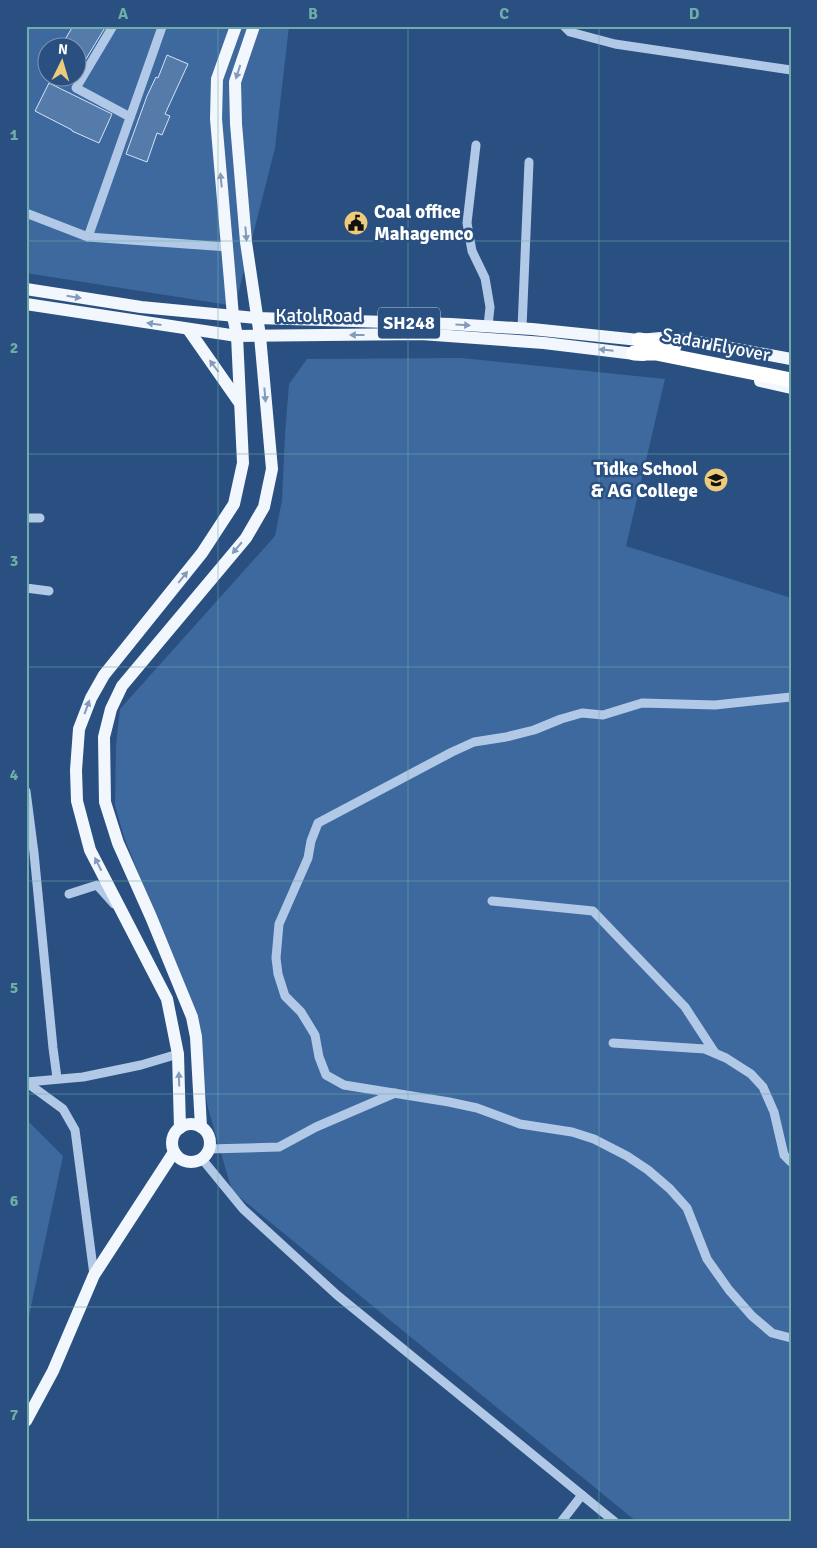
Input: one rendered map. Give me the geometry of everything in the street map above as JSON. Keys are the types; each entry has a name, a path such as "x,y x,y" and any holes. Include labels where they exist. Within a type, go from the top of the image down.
{"highway":[{"name":"Sadar Flyover","path":"636,346 656,353 686,353 791,372"},
{"name":"Sadar Flyover","path":"686,353 791,380"}],"main road":[{"path":"180,1128 178,1054 167,999 90,850 77,800 76,770 80,729 91,698 104,675 202,553 234,504 243,463 237,336 216,118 217,79 236,26"},
{"path":"201,1127 196,1038 192,1017 118,843 105,802 104,737 111,709 122,686 246,538 264,507 272,469 260,336 246,242 236,124 235,82 254,26"},
{"name":"Katol Road","path":"26,289 141,307 257,318 522,328 636,346 791,388"},
{"name":"Katol Road","path":"26,304 237,336 421,334 544,343 636,346 661,338 687,340 791,359"},
{"path":"188,329 240,404"},
{"path":"190,1124 201,1127 207,1133 210,1140 206,1154 191,1162 181,1160 174,1152 172,1143 174,1134 180,1128 190,1124"},
{"path":"26,1421 53,1371 94,1275 174,1152"}],"street":[{"path":"113,26 76,88 130,117"},
{"path":"88,237 162,27 160,26"},
{"path":"568,28 615,44 791,70"},
{"path":"476,145 467,223 472,251 485,278 490,307 488,326"},
{"path":"522,328 529,162"},
{"path":"26,214 88,237 228,247"},
{"path":"26,518 40,518"},
{"path":"26,588 48,591"},
{"path":"791,697 715,705 642,703 603,715 582,713 506,738 474,742 428,763 318,823 310,841 308,858 279,924 276,958 278,974 285,996 301,1012 315,1034 319,1056 326,1075 344,1085 417,1096 477,1108 520,1124 572,1132 594,1139 627,1156 662,1182 687,1208 708,1260 729,1290 752,1316 772,1333 791,1338"},
{"path":"26,790 57,1078"},
{"path":"69,894 97,886 121,911"},
{"path":"492,901 593,911 685,1007 714,1053"},
{"path":"613,1043 705,1049 726,1058 751,1074 763,1087 774,1112 784,1155 791,1162"},
{"path":"27,1082 83,1077 141,1065 178,1054"},
{"path":"27,1082 63,1109 75,1130 94,1275"},
{"path":"395,1093 316,1127 279,1146 206,1154 243,1208 337,1295 615,1522"},
{"path":"561,1522 582,1495"}],"shaded area":[{"path":"26,26 289,26 275,148 235,306 26,273"},
{"path":"462,358 665,379 626,546 791,598 791,1522 637,1522 232,1191 208,1108 187,995 124,837 115,805 116,745 120,709 275,536 282,500 289,384 307,359"},
{"path":"26,1119 63,1156 26,1330"}],"building":[{"path":"73,26 106,26 88,56 88,38 66,38"},
{"path":"167,55 188,64 165,114 170,116 162,135 157,133 147,162 126,154 147,96 156,77 158,78"},
{"path":"46,88 59,88 112,114 99,143 35,111"}],"place":[{"name":"Coal office Mahagemco","path":"356,223"},
{"name":"Tidke School & AG College","path":"716,480"}]}
